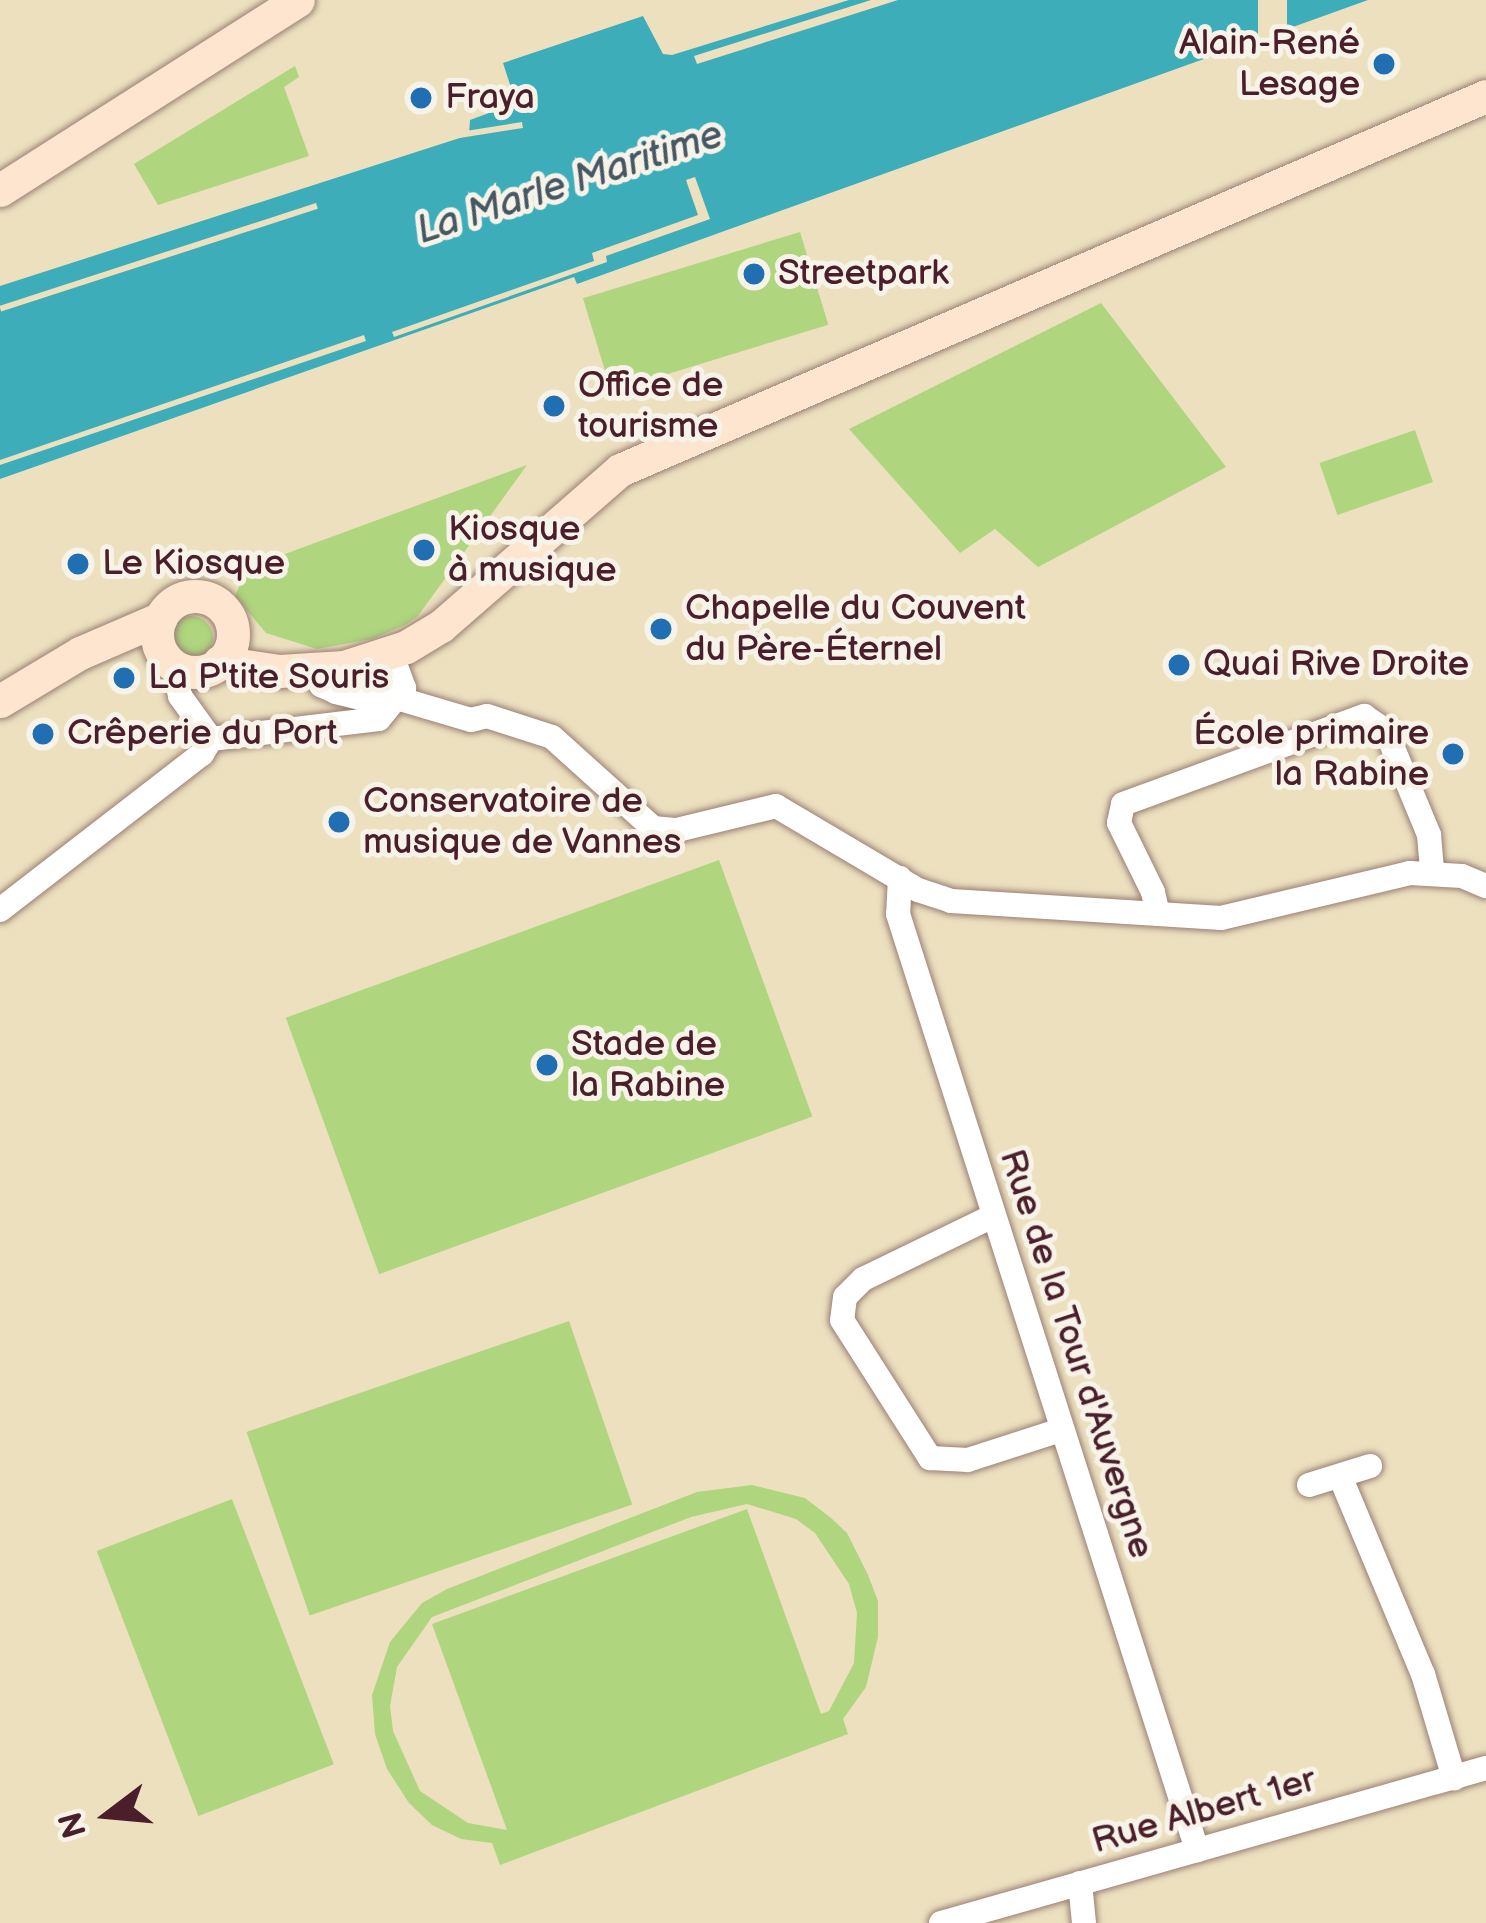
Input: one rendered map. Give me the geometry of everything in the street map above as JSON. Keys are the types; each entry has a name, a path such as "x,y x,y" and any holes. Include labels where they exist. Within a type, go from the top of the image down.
{"main road":[{"path":"0,190 298,0"},
{"path":"45,675 120,657 167,660 196,671 219,662 279,671 344,667 391,652 441,626 620,470 1486,96"},
{"path":"0,701 99,644 161,618 171,604 198,596 212,599 231,622 304,667"},
{"path":"161,618 167,660"},
{"path":"219,662 232,636 231,622"}],"street":[{"path":"211,739 369,721 389,712 404,688 391,652"},
{"path":"167,660 180,696 211,739"},
{"path":"304,667 321,685 336,692 371,701 400,699 471,720 487,716 552,736 652,828 677,830 776,806 933,897 969,905 1240,916 1365,881 1432,872 1486,886"},
{"path":"1158,914 1154,892 1119,823 1123,804 1364,716 1386,731 1429,835 1432,872"},
{"path":"0,910 202,754 211,739"},
{"name":"Rue de la Tour d'Auvergne","path":"900,878 898,914 1197,1850"},
{"path":"994,1216 853,1286 842,1307 846,1331 930,1458 968,1460 1061,1430"},
{"path":"1309,1486 1370,1466"},
{"path":"1340,1476 1423,1674 1454,1778"},
{"name":"Rue Albert 1er","path":"941,1923 1486,1768"},
{"path":"1080,1883 1084,1923"}],"green space":[{"path":"295,66 299,77 284,87 309,156 158,205 134,164"},
{"name":"Streetpark","path":"800,232 828,325 611,391 583,298"},
{"path":"1101,303 1226,467 1038,567 995,529 960,553 849,429"},
{"path":"1415,430 1433,482 1337,515 1320,463"},
{"path":"527,465 418,616 405,625 372,639 317,649 266,633 235,596 250,561 274,558"},
{"path":"191,616 206,623 213,638 206,653 191,660 176,653 169,638 176,623"},
{"path":"719,860 812,1117 379,1274 286,1018"},
{"path":"569,1321 632,1504 310,1615 247,1432"},
{"path":"752,1485 805,1498 847,1533 878,1601 878,1637 866,1687 843,1719 848,1734 500,1865 492,1843 461,1839 432,1825 409,1803 387,1769 375,1734 372,1695 390,1642 422,1603 447,1589 697,1492","holes":["747,1504 796,1519 815,1533 849,1584 857,1613 854,1663 829,1711 821,1714 747,1509 432,1624 507,1830 468,1823 420,1791 393,1731 390,1706 397,1667 432,1617 691,1517"]},
{"path":"232,1499 334,1764 198,1816 97,1551"}],"water":[{"name":"La Marle Maritime","path":"849,0 1368,0 577,284 574,277 0,479 0,286 469,135 470,120 516,103 503,63 643,16 663,54 672,55"}],"pier":[{"path":"871,0 898,0 697,64 694,56"},
{"path":"1258,0 1287,0 1287,551 1258,551"},
{"path":"522,122 523,128 330,158 329,153"},
{"path":"695,177 710,219 606,256 607,262 394,337 392,332 594,261 592,253 698,215 686,180"},
{"path":"316,203 318,209 1,312 0,306"},
{"path":"364,335 366,341 0,465 0,460"}],"place":[{"name":"Alain-René Lesage","path":"1384,64"},
{"name":"Fraya","path":"421,98"},
{"name":"Streetpark","path":"754,274"},
{"name":"Office de tourisme","path":"554,406"},
{"name":"Kiosque à musique","path":"424,550"},
{"name":"Le Kiosque","path":"78,564"},
{"name":"Chapelle du Couvent du Père-Éternel","path":"661,629"},
{"name":"Quai Rive Droite","path":"1179,665"},
{"name":"La P'tite Souris","path":"124,678"},
{"name":"Crêperie du Port","path":"43,734"},
{"name":"École primaire la Rabine","path":"1453,754"},
{"name":"Conservatoire de musique de Vannes","path":"339,822"},
{"name":"Stade de la Rabine","path":"547,1065"}]}
